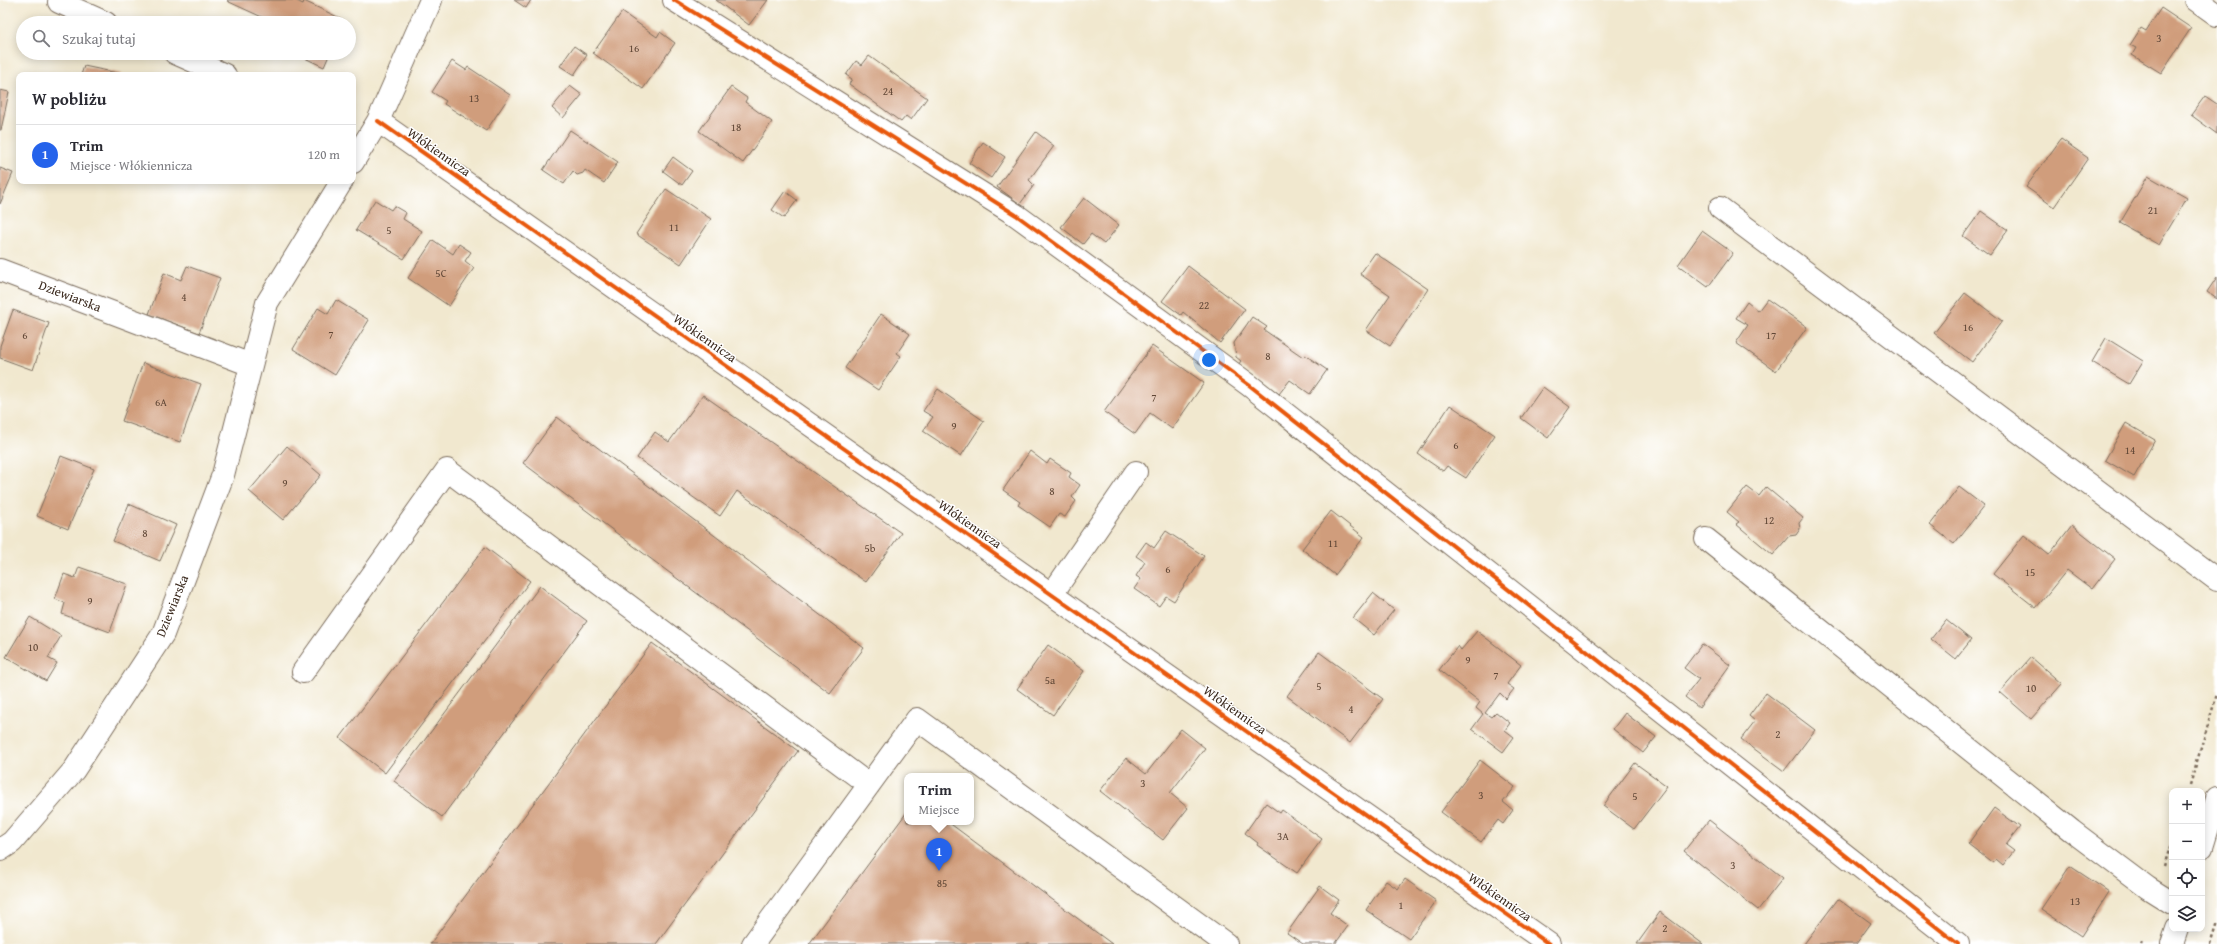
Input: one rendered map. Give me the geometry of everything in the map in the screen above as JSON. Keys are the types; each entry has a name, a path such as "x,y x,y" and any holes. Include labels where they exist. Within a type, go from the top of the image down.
{"street":[{"path":"356,155 432,0"},
{"path":"674,0 1016,215 1249,385 1958,944"},
{"path":"2196,0 2217,15"},
{"path":"59,2 90,16"},
{"path":"191,60 218,72"},
{"name":"Włókiennicza","path":"367,130 1052,594 1549,944"},
{"name":"Dziewiarska","path":"0,850 12,842 74,770 163,634 223,475 267,303 340,184"},
{"path":"1720,208 2217,580"},
{"name":"Dziewiarska","path":"0,270 251,365"},
{"path":"303,672 447,470 869,785"},
{"path":"1052,594 1136,472"},
{"path":"1706,539 2072,831 2148,888 2169,900"},
{"path":"753,944 917,719 1226,944"},
{"path":"2205,836 2217,798"},
{"path":"2172,944 2176,932"}],"path":[{"path":"2190,788 2217,694"},
{"path":"2210,944 2217,922"}],"building":[{"path":"295,0 303,4 304,1 336,16 260,16 227,1"},
{"path":"514,0 531,0 526,8"},
{"path":"716,0 768,0 749,25"},
{"path":"2161,8 2191,28 2161,73 2132,55 2136,48 2130,45 2141,28 2146,31"},
{"path":"622,12 657,37 660,32 675,43 643,89 593,53"},
{"path":"574,46 587,55 574,75 560,66"},
{"path":"869,56 927,98 911,120 906,116 901,122 849,84 852,79 846,75 856,61 862,65"},
{"path":"309,60 327,60 324,67"},
{"path":"452,61 466,70 468,67 510,95 486,131 444,104 446,101 432,92"},
{"path":"84,66 112,72 82,72"},
{"path":"570,86 582,95 563,118 552,108"},
{"path":"731,87 747,98 745,102 772,122 743,163 699,131"},
{"path":"0,90 9,92 1,130 0,130"},
{"path":"2205,96 2217,104 2217,134 2191,115"},
{"path":"570,130 618,162 604,183 585,170 583,173 577,175 573,171 564,184 543,170"},
{"path":"1036,132 1054,146 1029,180 1034,185 1020,204 997,187"},
{"path":"2061,139 2088,158 2054,207 2026,187"},
{"path":"983,142 1005,157 991,178 969,163"},
{"path":"673,157 692,171 682,185 663,171"},
{"path":"0,168 13,173 0,204"},
{"path":"2148,176 2187,198 2159,245 2120,223"},
{"path":"666,189 711,219 681,264 636,234"},
{"path":"785,191 797,200 784,218 772,210"},
{"path":"1084,198 1119,225 1104,244 1091,234 1083,244 1061,227"},
{"path":"375,200 391,210 394,206 406,213 403,219 422,231 404,259 356,230"},
{"path":"1981,211 2008,230 1990,255 1963,236"},
{"path":"1702,231 1733,253 1708,287 1678,265"},
{"path":"433,240 453,254 459,244 471,252 465,261 474,268 449,306 408,278"},
{"path":"1375,253 1428,289 1390,346 1366,330 1390,295 1360,274"},
{"path":"187,266 220,278 199,333 149,314 164,273 181,280"},
{"path":"1188,266 1245,309 1220,343 1183,312 1181,315 1162,301"},
{"path":"2217,277 2217,299 2207,292"},
{"path":"1965,293 2002,321 1972,362 1934,333"},
{"path":"1767,299 1807,327 1776,371 1736,343 1748,325 1736,318 1747,302 1758,311"},
{"path":"336,300 369,320 335,375 293,349 318,308 328,314"},
{"path":"13,310 49,323 33,370 0,358 0,346"},
{"path":"881,314 910,334 897,353 901,356 878,390 845,368"},
{"path":"1252,317 1267,327 1264,330 1303,357 1305,355 1327,370 1310,394 1290,380 1279,394 1238,365 1241,361 1236,357 1234,343"},
{"path":"2106,338 2143,361 2129,384 2092,362"},
{"path":"1152,346 1204,383 1172,429 1150,413 1135,434 1104,412"},
{"path":"143,363 201,384 180,442 122,421"},
{"path":"1543,387 1570,407 1548,438 1521,418"},
{"path":"938,389 984,421 961,456 923,431 933,417 923,411"},
{"path":"703,395 901,533 866,582 737,491 720,516 637,458 655,432 669,442"},
{"path":"1450,405 1495,435 1466,478 1447,466 1443,471 1418,454"},
{"path":"557,417 864,648 830,693 523,463"},
{"path":"2126,423 2155,440 2134,477 2105,460"},
{"path":"287,446 321,475 283,520 249,491"},
{"path":"1030,451 1047,464 1050,459 1071,473 1069,477 1080,485 1072,497 1076,501 1065,517 1059,514 1050,527 1018,505 1020,502 1003,490"},
{"path":"61,456 94,469 68,529 37,516"},
{"path":"1747,487 1759,496 1766,487 1803,518 1799,523 1800,529 1796,535 1789,536 1773,555 1736,524 1739,522 1727,512"},
{"path":"1959,487 1984,506 1954,544 1930,525"},
{"path":"129,504 176,525 160,561 113,541"},
{"path":"1331,511 1364,537 1335,575 1302,549"},
{"path":"2072,525 2115,559 2092,589 2067,570 2036,608 1993,574 2024,535 2049,555"},
{"path":"1166,531 1204,556 1174,601 1166,596 1159,606 1134,589 1141,579 1136,576 1145,562 1136,556 1146,542 1154,548"},
{"path":"485,547 530,581 385,773 340,738"},
{"path":"79,567 127,584 110,632 62,614 65,603 55,599 64,574 75,578"},
{"path":"540,586 587,621 442,817 394,781"},
{"path":"1373,593 1394,610 1374,635 1353,618"},
{"path":"30,617 61,636 48,658 57,663 46,681 6,657"},
{"path":"1946,620 1971,640 1956,659 1931,639"},
{"path":"1477,631 1521,665 1507,684 1514,689 1506,699 1500,693 1485,713 1491,717 1496,712 1510,723 1505,730 1514,737 1503,752 1472,729 1483,714 1476,708 1480,702 1439,670 1458,646 1461,650"},
{"path":"652,643 798,751 656,944 430,944"},
{"path":"1702,644 1730,665 1699,708 1685,697 1699,679 1684,668"},
{"path":"1048,645 1084,671 1053,715 1017,689"},
{"path":"1319,652 1383,699 1350,743 1287,696"},
{"path":"2031,657 2062,684 2031,719 2000,692"},
{"path":"1766,693 1815,730 1784,771 1741,739 1755,721 1749,716"},
{"path":"1625,713 1656,737 1643,753 1613,729"},
{"path":"1181,729 1205,748 1170,793 1188,808 1163,840 1100,791 1126,758 1146,774"},
{"path":"1480,760 1515,787 1503,802 1513,810 1503,824 1498,820 1481,842 1441,812"},
{"path":"1635,763 1667,786 1634,829 1603,806"},
{"path":"1266,803 1280,813 1282,810 1322,839 1297,873 1257,845 1258,843 1245,833"},
{"path":"1994,808 2020,827 2006,845 2014,851 2003,865 1996,859 1993,863 1968,844"},
{"path":"904,816 904,825 952,825 1112,944 809,944"},
{"path":"1709,820 1783,878 1758,910 1684,851"},
{"path":"2070,866 2109,892 2081,936 2041,909"},
{"path":"1405,879 1436,901 1409,939 1366,910 1386,881 1398,889"},
{"path":"1320,886 1339,900 1330,913 1348,926 1335,944 1303,944 1287,933"},
{"path":"1838,899 1871,923 1856,944 1804,944"},
{"path":"1660,912 1703,944 1637,944"}],"cycle path":[{"path":"674,0 1016,215 1249,385 1958,944"},
{"path":"378,121 1549,944"}],"place":[{"name":"Trim","path":"939,871"}]}
